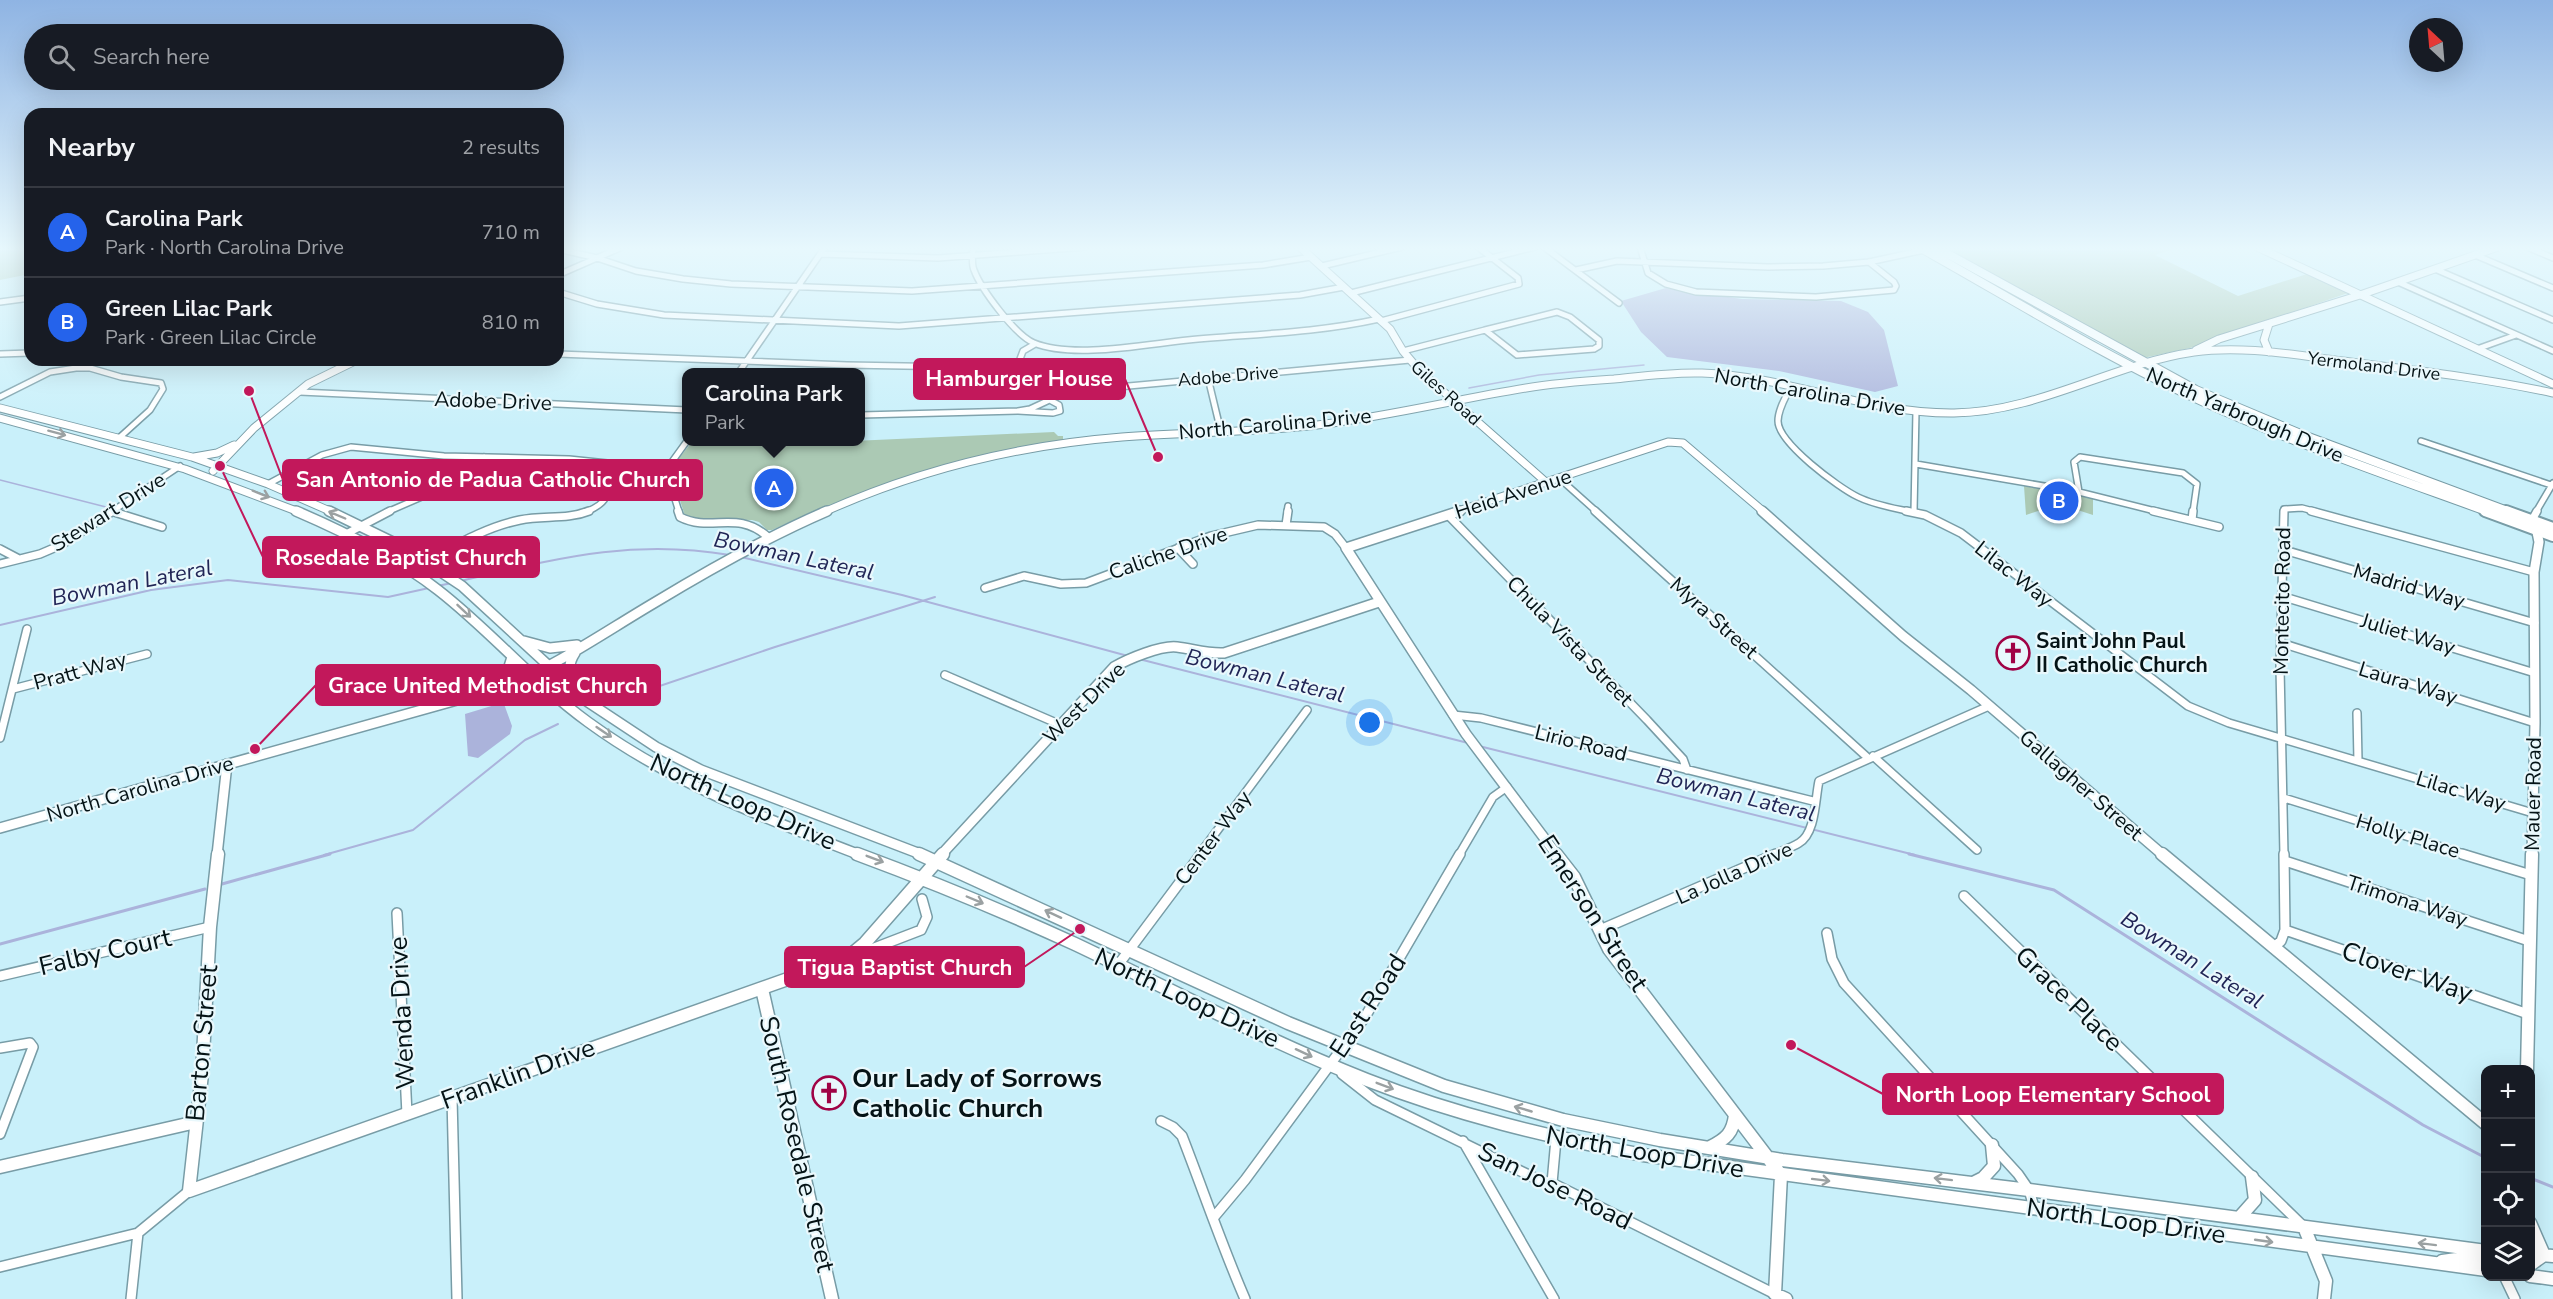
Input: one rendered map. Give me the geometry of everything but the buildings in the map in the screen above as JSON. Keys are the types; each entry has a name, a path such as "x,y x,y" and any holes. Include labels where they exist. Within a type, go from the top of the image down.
{"main road":[{"name":"Giles Road","path":"1366,308 1395,336 1410,360 1547,483"},
{"name":"North Yarbrough Drive","path":"2028,308 2133,366 2286,437 2553,537"},
{"name":"North Yarbrough Drive","path":"2044,308 2231,410 2553,528"},
{"path":"2194,351 2198,347 2320,308"},
{"path":"2387,308 2553,384"},
{"path":"2269,324 2264,340 2269,352"},
{"name":"North Carolina Drive","path":"0,828 478,695 531,676 768,537 828,509 879,490 984,459 1089,440 1326,424 1550,385 1671,374 1723,374 1791,386 1867,404 1916,411 1958,413 2018,405 2133,366 2194,351"},
{"name":"Yermoland Drive","path":"2194,351 2269,352 2478,379 2553,393"},
{"path":"192,458 218,453 243,438 321,376 344,366"},
{"name":"North Loop Drive","path":"0,408 192,458 268,484 362,525 426,561 465,588 588,702 656,747 700,770 936,861 1279,1019 1444,1086 1563,1120 1710,1148 2481,1250"},
{"name":"North Loop Drive","path":"0,418 180,466 258,493 346,534 426,581 458,605 531,676 574,712 641,757 680,778 773,820 991,906 1330,1065 1424,1101 1556,1139 1643,1155 2481,1269"},
{"path":"205,475 217,468 243,438"},
{"name":"Heid Avenue","path":"1346,548 1668,442 1680,442"},
{"name":"Gallagher Street","path":"1680,442 1688,446 1755,504 1903,636 1989,705 2481,1120"},
{"path":"2532,520 2539,531"},
{"name":"Mauer Road","path":"2527,1065 2535,723 2534,572 2539,531"},
{"name":"Emerson Street","path":"1346,548 1466,734 1574,877 1610,949 1781,1175"},
{"name":"West Drive","path":"936,861 1114,667 1128,659 1174,646 1213,654 1224,653 1379,602"},
{"path":"522,640 558,650 594,639"},
{"path":"577,692 568,672 568,665 579,649"},
{"path":"488,692 506,676 512,657"},
{"path":"478,695 522,690 541,692 557,698"},
{"path":"641,757 656,747"},
{"name":"Barton Street","path":"189,1191 206,1017 210,927 227,764"},
{"name":"Franklin Drive","path":"189,1191 848,958 865,943 936,861"},
{"name":"South Rosedale Street","path":"762,989 832,1299"},
{"path":"1710,1148 1728,1138 1734,1127 1735,1115"},
{"path":"0,1167 196,1122"},
{"path":"1973,1183 1983,1178 1994,1166 1992,1145"},
{"path":"1780,1296 1781,1175"},
{"path":"2239,1218 2253,1206 2257,1197 2252,1176"},
{"path":"2304,1227 2326,1281 2325,1299"},
{"path":"2532,1227 2542,1255"},
{"path":"2428,1263 2464,1258 2481,1260"},
{"path":"2535,1277 2553,1279"}],"street":[{"path":"617,308 646,313 899,326 1146,308"},
{"path":"742,368 785,308"},
{"path":"1000,308 1023,337 1035,344 1064,348 1105,347 1333,328 1380,320 1428,308"},
{"path":"2455,308 2553,351"},
{"path":"2525,308 2553,320"},
{"path":"1403,351 1548,313 1560,312 1599,340 1601,344 1594,349 1516,355 1485,330"},
{"path":"2477,349 2516,335"},
{"path":"1035,344 1023,351 1020,356 1025,368 1048,399"},
{"path":"0,354 24,353"},
{"path":"564,354 747,362 1025,368"},
{"name":"Adobe Drive","path":"1018,411 1030,409 1048,399 1107,388 1410,360"},
{"path":"0,397 45,373 61,368 98,370 123,378 152,380 161,383 163,389 160,395 141,419 119,438"},
{"path":"2534,389 2544,385 2535,376"},
{"path":"1208,378 1221,432"},
{"name":"Lilac Way","path":"1791,386 1782,404 1778,422 1783,436 1792,447 1851,493 1885,506 1914,512 1942,523 1967,538 2188,706 2212,717 2533,813"},
{"name":"Adobe Drive","path":"300,392 682,410"},
{"name":"Adobe Drive","path":"865,416 1018,411 1055,413 1060,411 1059,405 1048,399"},
{"path":"1914,512 1916,411"},
{"path":"2421,441 2552,484 2532,520"},
{"path":"683,446 666,470 680,517 691,522 745,523 758,527 768,537"},
{"path":"268,484 322,455 351,447 430,455 568,459 655,468"},
{"path":"346,534 393,509 447,488 469,474 484,457"},
{"path":"2079,492 2074,462 2080,457 2179,472 2192,478 2197,484 2192,520"},
{"path":"426,561 506,523 532,518 574,515 593,508 606,497 609,490 603,464"},
{"path":"1916,464 2079,492 2219,527"},
{"name":"Stewart Drive","path":"0,564 61,545 114,512 180,466"},
{"name":"Myra Street","path":"1559,478 1977,850"},
{"path":"1286,525 1288,506"},
{"name":"Montecito Road","path":"2285,930 2281,738 2281,596 2284,511 2288,507 2296,507 2534,572"},
{"path":"114,512 162,527"},
{"name":"Chula Vista Street","path":"1448,515 1683,759 1687,770"},
{"name":"Caliche Drive","path":"985,588 1024,576 1061,584 1086,583 1178,548 1245,527 1286,525 1324,527 1335,534 1346,548"},
{"path":"1178,548 1193,564"},
{"path":"0,549 19,559"},
{"name":"Madrid Way","path":"2284,550 2535,623"},
{"name":"Juliet Way","path":"2281,596 2535,673"},
{"path":"0,738 27,629"},
{"name":"Laura Way","path":"2281,643 2535,723"},
{"name":"Pratt Way","path":"13,689 147,654"},
{"path":"945,675 1061,725"},
{"name":"La Jolla Drive","path":"1600,930 1800,843 1809,832 1813,801 1819,781 1989,705"},
{"name":"Center Way","path":"1118,965 1307,710"},
{"path":"2357,713 2358,760"},
{"name":"Lirio Road","path":"1453,715 1481,718 1813,801"},
{"name":"East Road","path":"1214,1217 1245,1180 1346,1046 1493,796 1507,787"},
{"name":"Holly Place","path":"2284,798 2531,875"},
{"name":"Trimona Way","path":"2284,861 2529,941"},
{"name":"Grace Place","path":"1964,896 2304,1227"},
{"name":"Franklin Drive","path":"848,958 921,930 927,917 922,899"},
{"name":"Wenda Drive","path":"397,913 407,1114"},
{"name":"Falby Court","path":"0,976 210,927"},
{"path":"2274,947 2281,941 2285,930"},
{"name":"Clover Way","path":"2285,930 2528,1014"},
{"path":"1827,933 1830,956 1844,983 1992,1145 2029,1190 2034,1208"},
{"path":"0,1048 25,1042 30,1043 33,1047 0,1134"},
{"name":"San Jose Road","path":"1330,1065 1375,1100 1780,1296"},
{"path":"452,1098 457,1299"},
{"path":"1161,1121 1180,1133 1214,1217 1224,1251 1245,1299"},
{"path":"1552,1184 1556,1139"},
{"path":"1463,1142 1554,1299"},
{"path":"0,1267 138,1233 189,1191"},
{"path":"131,1299 138,1233"},
{"path":"2506,1281 2515,1299"}],"green space":[{"path":"2051,308 2306,308 2190,348 2143,358"},
{"path":"1054,432 1058,436 1063,436 1063,440 987,456 915,475 844,499 772,530 767,530 759,522 752,520 686,519 670,469 689,446 865,446 865,441"},
{"path":"2024,486 2093,498 2093,515 2059,504 2026,515"}],"water":[{"path":"1625,308 1857,308 1868,312 1884,330 1898,386 1875,392 1779,371 1667,357 1641,332"},
{"path":"504,704 512,726 510,734 478,758 468,756 465,714"}],"waterway":[{"path":"1469,388 1539,375 1644,365"},
{"path":"0,480 106,507"},
{"name":"Bowman Lateral","path":"460,581 594,553 659,549 694,550 730,555"},
{"name":"Bowman Lateral","path":"741,557 923,601"},
{"name":"Bowman Lateral","path":"0,625 151,590 228,580 388,597 429,588"},
{"name":"Bowman Lateral","path":"437,586 452,583"},
{"name":"Bowman Lateral","path":"923,601 935,597"},
{"path":"633,695 923,601"},
{"name":"Bowman Lateral","path":"923,601 1128,656"},
{"name":"Bowman Lateral","path":"1139,659 1468,743"},
{"path":"324,855 413,830 525,740 558,724"},
{"name":"Bowman Lateral","path":"1479,746 1915,855"},
{"path":"222,884 330,854"},
{"name":"Bowman Lateral","path":"1909,854 2054,890 2423,1125 2481,1155"},
{"path":"0,944 205,889"},
{"name":"Bowman Lateral","path":"2535,1180 2553,1187"}],"place":[{"name":"San Antonio de Padua Catholic Church","path":"249,391"},
{"name":"Hamburger House","path":"1158,457"},
{"name":"Rosedale Baptist Church","path":"220,466"},
{"name":"Carolina Park","path":"774,488"},
{"name":"Green Lilac Park","path":"2059,501"},
{"name":"Saint John Paul II Catholic Church","path":"2013,653"},
{"name":"Grace United Methodist Church","path":"255,749"},
{"name":"Tigua Baptist Church","path":"1080,929"},
{"name":"North Loop Elementary School","path":"1791,1045"},
{"name":"Our Lady of Sorrows Catholic Church","path":"829,1093"}]}
